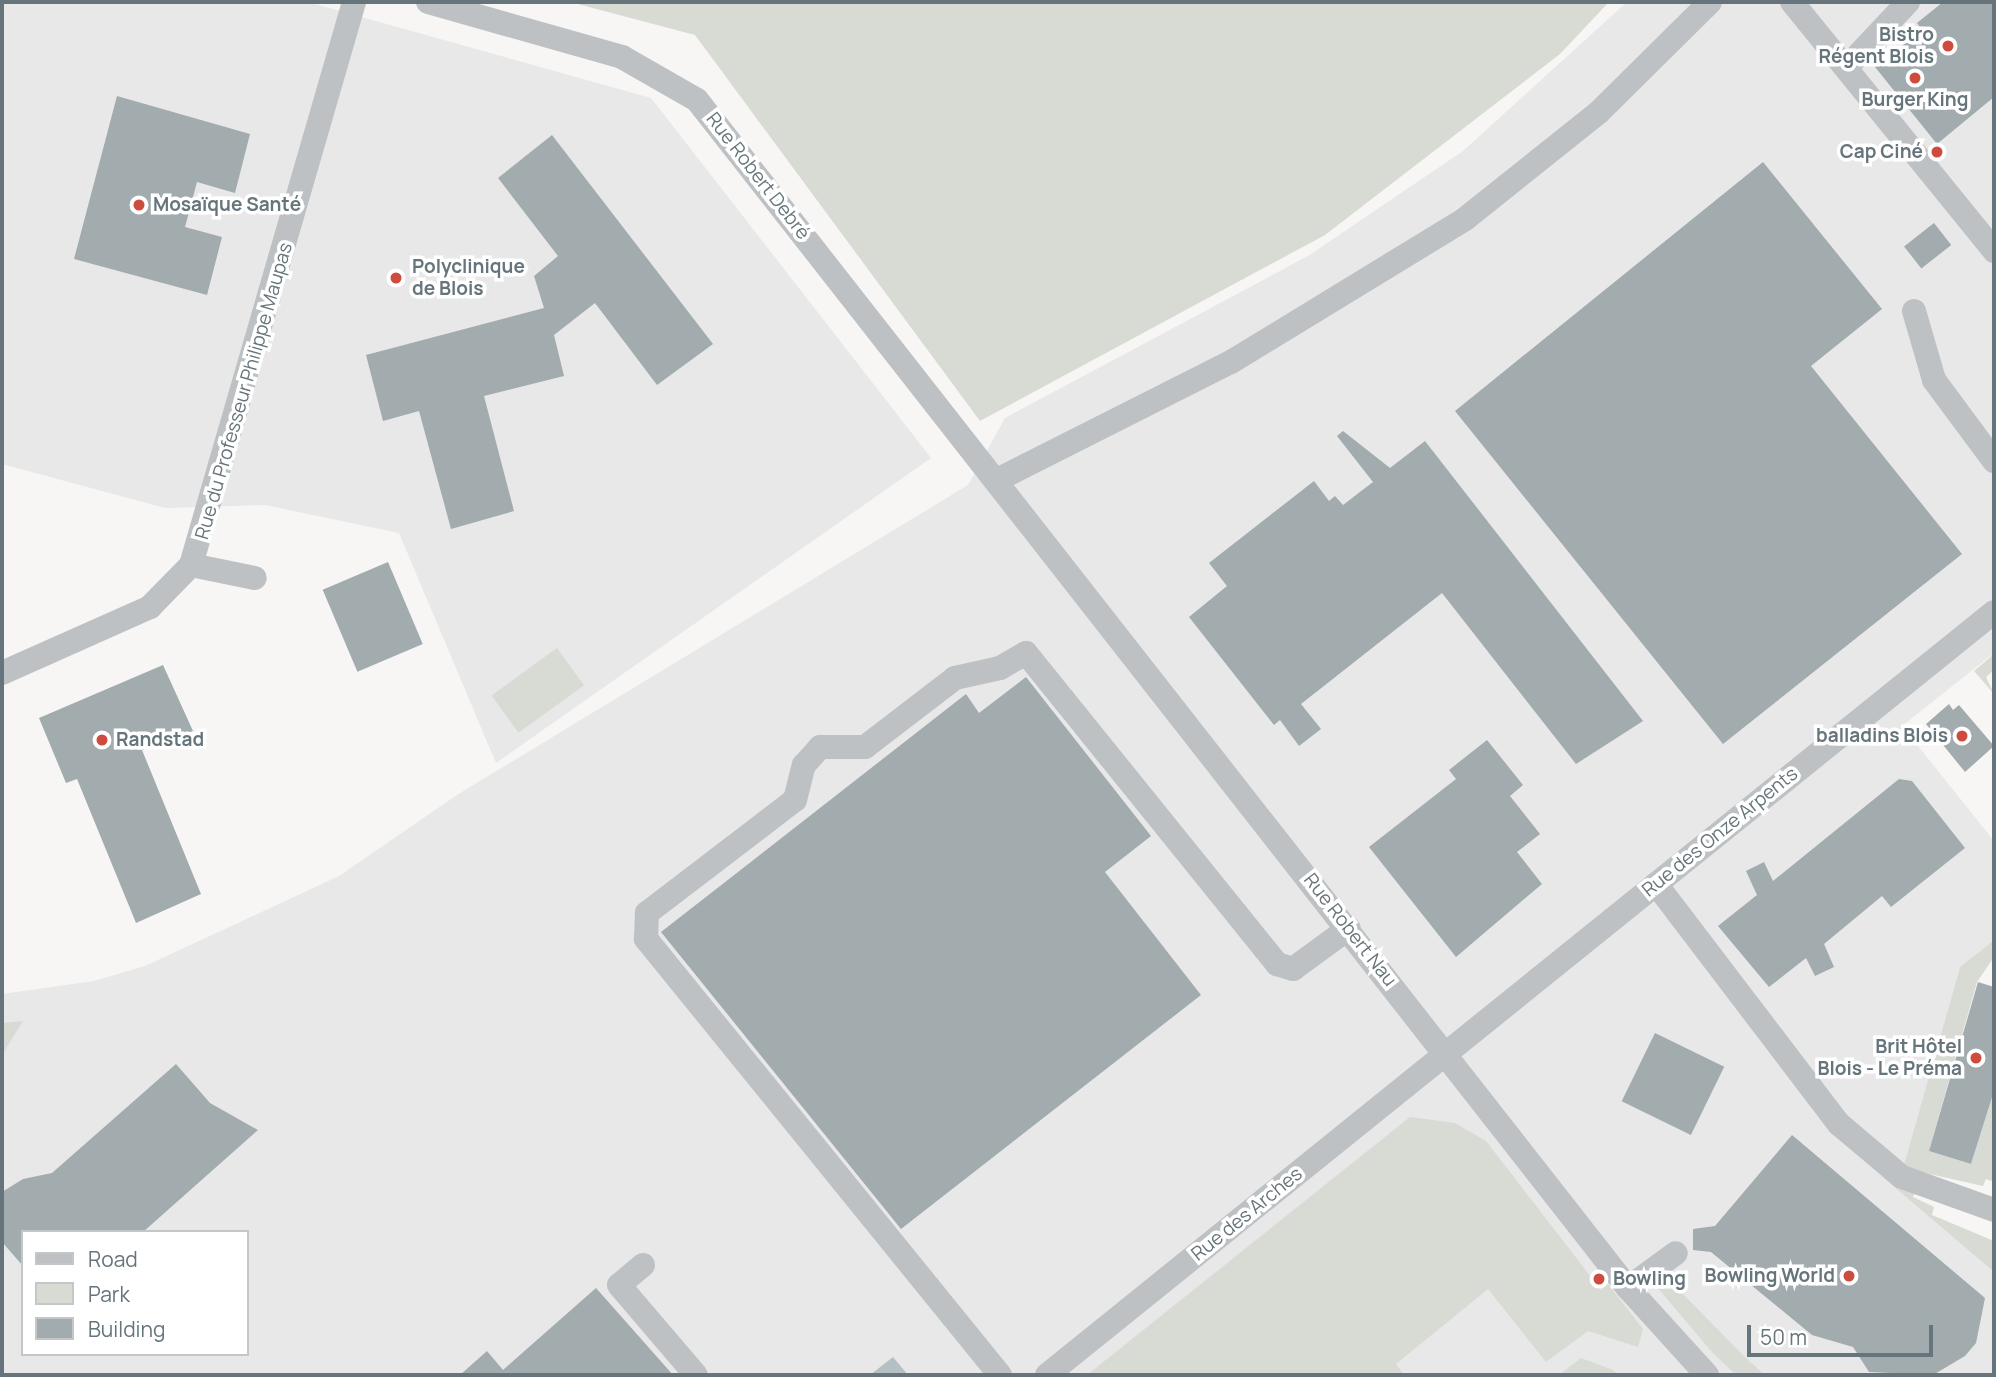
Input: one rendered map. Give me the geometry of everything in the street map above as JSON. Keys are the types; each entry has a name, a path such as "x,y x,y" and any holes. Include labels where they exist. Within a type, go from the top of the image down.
{"street":[{"name":"Rue du Professeur Philippe Maupas","path":"2,673 150,607 191,565 354,2"},
{"name":"Rue Robert Debré","path":"428,2 622,57 697,100 997,480"},
{"path":"997,480 1253,349 1465,219 1599,112 1710,2"},
{"path":"1792,2 1994,251"},
{"path":"1847,67 1908,2"},
{"path":"1914,311 1934,380 1990,450"},
{"name":"Rue Robert Nau","path":"997,480 1694,1371"},
{"path":"191,565 255,578"},
{"name":"Rue des Onze Arpents","path":"1446,1052 1994,612"},
{"path":"1000,1375 646,939 647,913 795,800 804,765 820,747 865,747 955,678 1000,668 1026,653 1278,964 1293,969 1349,928"},
{"path":"1656,884 1839,1124 1902,1177 1994,1210"},
{"name":"Rue des Arches","path":"1046,1375 1446,1052"},
{"path":"1628,1288 1675,1252"},
{"path":"643,1265 619,1285 696,1375"}],"shaded area":[{"name":"Polyclinique de Blois","path":"2,2 308,2 651,98 931,458 496,763 399,533 265,505 165,508 2,464"},
{"path":"1627,2 1994,2 1994,653 1902,726 1994,841 1994,940 1960,967 1903,1168 1880,1175 1994,1272 1994,1375 2,1375 2,994 94,981 145,966 339,876 457,795 968,485 1005,418 1308,256 1463,151"},
{"path":"893,1357 908,1375 870,1375"}],"green space":[{"path":"570,2 1609,2 1560,54 1325,235 980,421 695,35"},
{"path":"557,648 584,685 519,733 491,696"},
{"path":"1994,654 1994,670 1986,677 1994,694 1974,671"},
{"path":"1994,940 1994,957 1977,982 1929,1151 1971,1164 1994,1091 1994,1182 1986,1179 1983,1186 1903,1168 1960,967"},
{"path":"23,1021 2,1055 2,1023"},
{"path":"1410,1117 1455,1123 1486,1141 1601,1290 1608,1284 1643,1329 1638,1347 1588,1331 1546,1362 1488,1289 1396,1364 1404,1375 1087,1375"},
{"path":"1880,1175 1915,1191 1913,1197 1934,1207 1932,1215 1994,1241 1994,1272"},
{"path":"1668,1279 1765,1375 1736,1375 1712,1352 1657,1287"},
{"path":"1581,1358 1613,1370 1618,1375 1559,1375"}],"building":[{"name":"Bistro Régent Blois","path":"1943,2 1994,2 1994,97 1937,144 1875,67 1922,30 1917,23"},
{"name":"Mosaïque Santé","path":"117,96 250,134 235,193 197,182 185,227 222,237 207,295 74,259"},
{"path":"552,135 713,344 657,385 595,303 554,335 564,376 484,396 514,511 451,529 419,411 383,421 366,355 544,308 534,276 558,256 498,178"},
{"path":"1763,162 1882,309 1811,366 1962,554 1723,744 1455,411"},
{"path":"1934,223 1951,245 1921,268 1904,246"},
{"path":"1343,431 1390,468 1425,441 1643,721 1576,764 1442,593 1301,704 1321,729 1299,746 1280,720 1274,725 1189,617 1227,586 1209,563 1314,481 1329,501 1335,496 1343,505 1373,482 1337,436"},
{"path":"388,562 423,644 357,672 323,590"},
{"path":"163,665 193,731 142,750 201,894 136,923 77,779 66,783 39,718"},
{"path":"1026,677 1151,836 1105,872 1201,995 901,1229 661,932 966,694 979,713"},
{"path":"1949,704 1953,710 1959,705 1994,746 1965,772 1926,724"},
{"path":"1487,740 1523,785 1510,796 1540,834 1517,852 1542,884 1456,957 1369,847 1456,779 1449,770"},
{"path":"1899,779 1912,781 1965,848 1891,907 1882,896 1824,944 1834,967 1815,976 1806,958 1769,987 1718,926 1757,895 1746,871 1764,862 1773,881"},
{"name":"Brit Hôtel Blois - Le Préma","path":"1978,982 1994,987 1994,1091 1971,1164 1929,1151"},
{"path":"1655,1033 1724,1067 1691,1135 1622,1101"},
{"path":"176,1064 210,1103 258,1130 145,1230 21,1230 21,1264 2,1242 2,1192 23,1179 52,1173"},
{"name":"Bowling World","path":"1792,1135 1985,1298 1976,1343 1965,1356 1933,1375 1869,1372 1853,1347 1812,1335 1711,1252 1693,1250 1693,1229 1715,1226"},
{"path":"596,1288 673,1375 460,1375 487,1351 503,1370"}],"place":[{"name":"Bistro Régent Blois","path":"1948,46"},
{"name":"Burger King","path":"1915,78"},
{"name":"Cap Ciné","path":"1937,152"},
{"name":"Mosaïque Santé","path":"139,205"},
{"name":"Polyclinique de Blois","path":"396,278"},
{"name":"balladins Blois","path":"1962,736"},
{"name":"Randstad","path":"102,740"},
{"name":"Brit Hôtel Blois - Le Préma","path":"1976,1058"},
{"name":"Bowling World","path":"1849,1276"},
{"name":"Bowling","path":"1599,1279"}]}
